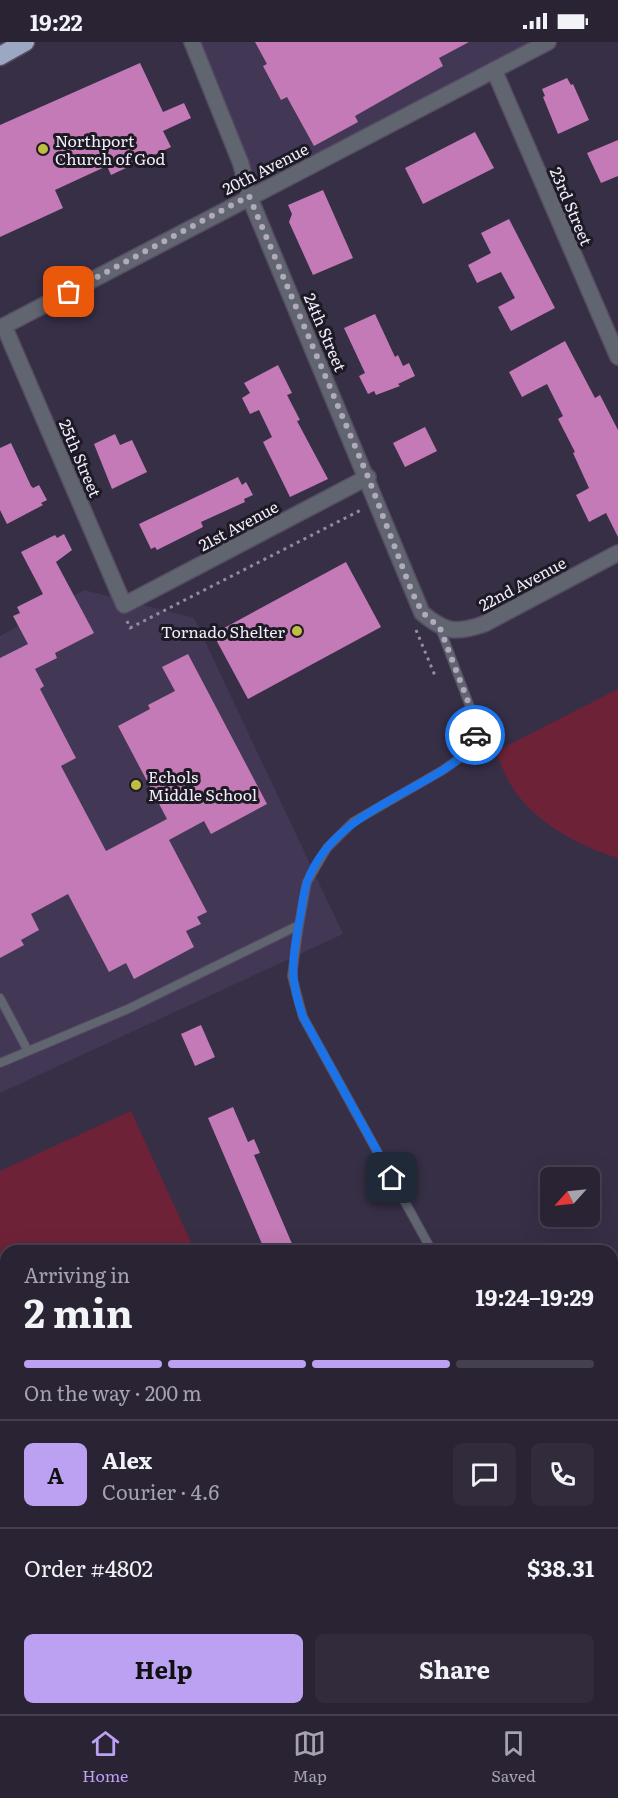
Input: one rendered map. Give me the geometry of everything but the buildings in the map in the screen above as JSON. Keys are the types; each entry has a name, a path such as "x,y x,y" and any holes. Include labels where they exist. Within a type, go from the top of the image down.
{"highway":[{"path":"0,56 25,42"}],"street":[{"name":"24th Street","path":"192,42 241,164 249,196 368,477 412,592 422,612 440,628"},
{"name":"20th Avenue","path":"2,327 249,196 548,42"},
{"name":"23rd Street","path":"494,70 618,357"},
{"name":"25th Street","path":"2,327 124,605"},
{"name":"21st Avenue","path":"124,605 368,477"},
{"name":"22nd Avenue","path":"440,628 463,631 484,624 618,553"}],"lane":[{"path":"429,1245 303,1017 292,976 307,882 327,848 353,822 443,770 467,753 475,734 472,712 440,628"},
{"path":"0,1063 128,1009 299,925"},
{"path":"0,998 28,1051"}],"shaded area":[{"path":"189,42 554,42 249,196"},
{"name":"Echols Middle School","path":"84,590 194,618 343,934 0,1093 0,636"},
{"path":"618,689 618,858 574,840 535,813 514,790 495,752"},
{"path":"131,1111 192,1245 0,1245 0,1171"}],"way so far":[{"path":"69,292 249,196 368,477 412,592 422,612 440,628 452,665 472,712 475,735"}],"place":[{"name":"Northport Church of God","path":"43,149"},
{"name":"Tornado Shelter","path":"297,631"},
{"name":"Echols Middle School","path":"136,785"}],"route":[{"path":"392,1178 303,1017 296,997 292,976 307,882 327,848 353,822 443,770 467,753 475,735"}]}
